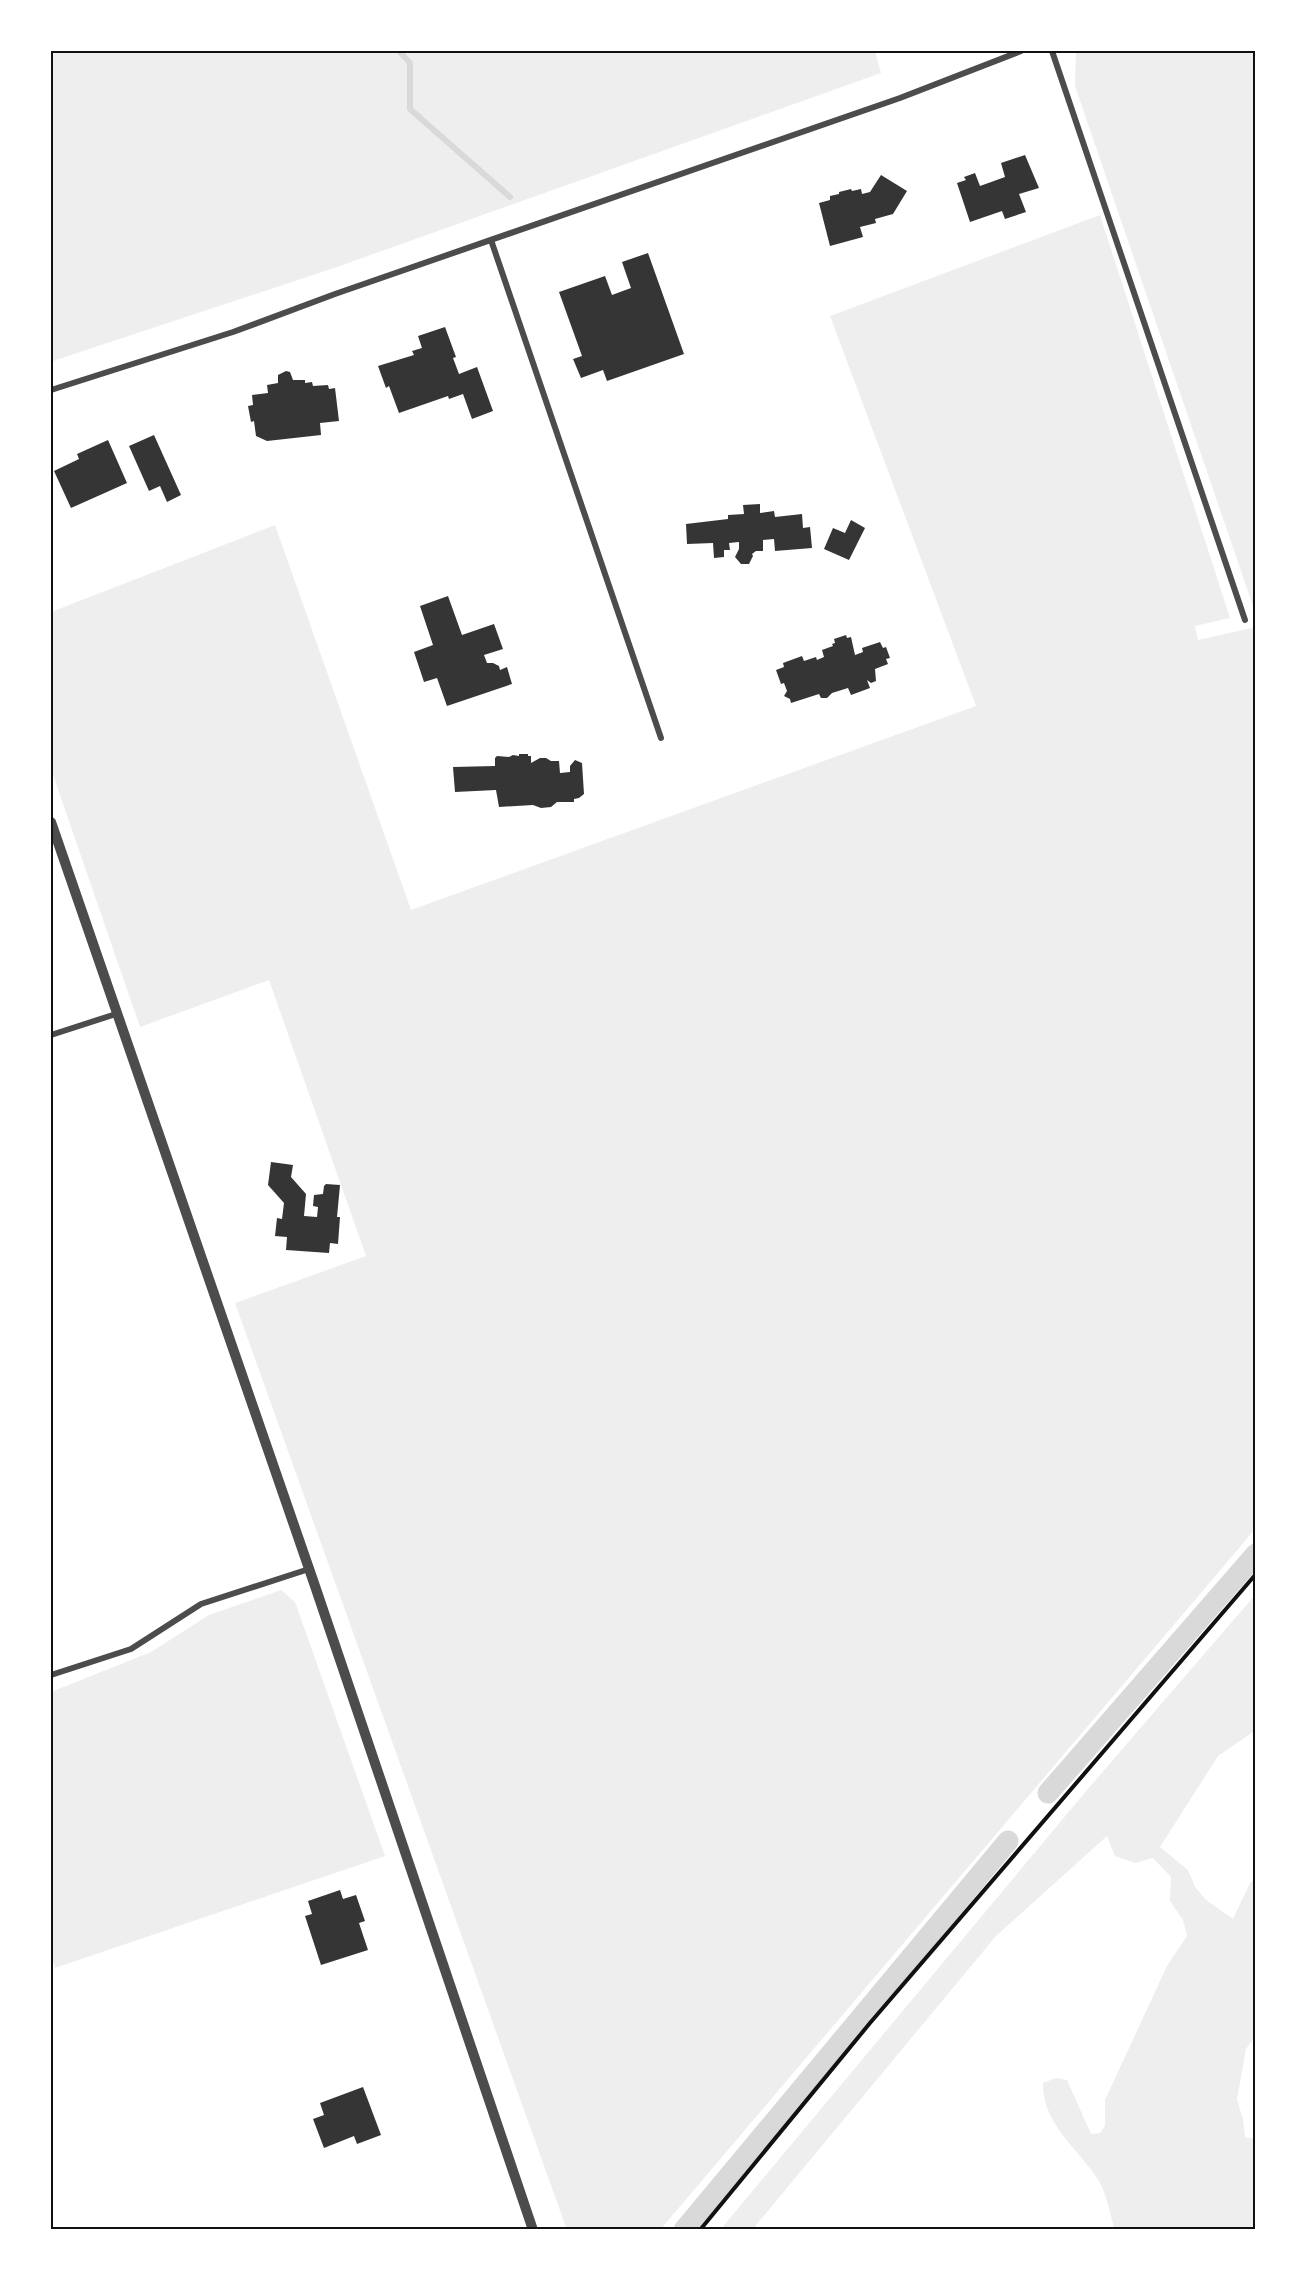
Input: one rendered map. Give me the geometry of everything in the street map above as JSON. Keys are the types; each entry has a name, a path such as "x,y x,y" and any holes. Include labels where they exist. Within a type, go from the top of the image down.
{"street":[{"path":"51,390 233,332 900,98 1021,51"},
{"path":"1053,51 1245,620"},
{"path":"491,240 661,738"},
{"path":"51,822 309,1569 533,2230"},
{"path":"51,1035 116,1014"},
{"path":"51,1675 131,1648 201,1604 309,1569"}],"path":[{"path":"700,2230 870,2023 1256,1574"}],"shaded area":[{"path":"51,51 875,51 881,73 334,268 53,361 51,355"},
{"path":"1076,51 1256,51 1256,608 1254,609 1075,86"},
{"path":"1100,215 1230,618 1195,626 1198,640 1256,627 1256,1528 660,2230 567,2230 235,1303 366,1256 269,980 140,1027 51,769 51,612 275,525 411,910 976,706 830,316"},
{"path":"281,1590 295,1602 385,1856 55,1968 51,1955 51,1692 151,1652 209,1615"},
{"path":"1256,1594 1256,1730 1218,1756 1160,1847 1188,1870 1195,1887 1206,1900 1233,1919 1250,1883 1256,1878 1256,2035 1246,2049 1237,2099 1245,2137 1256,2139 1256,2227 1247,2230 1115,2230 1099,2181 1055,2124 1044,2098 1043,2083 1056,2078 1067,2080 1091,2134 1100,2133 1105,2126 1105,2100 1167,1966 1187,1936 1183,1920 1170,1901 1171,1877 1153,1858 1135,1863 1115,1856 1107,1836 996,1936 752,2230 720,2230 1087,1790"}],"building":[{"path":"1025,155 1039,188 1019,194 1026,212 1005,219 1002,211 970,222 957,183 966,180 964,177 975,173 980,186 1005,177 1001,163"},
{"path":"881,175 907,191 893,214 875,219 876,223 860,227 863,237 830,246 819,203 830,200 830,196 839,194 839,192 851,189 852,191 861,189 862,194 870,192"},
{"path":"648,253 684,354 607,381 603,370 581,378 573,359 582,356 559,292 605,276 612,295 631,288 622,262"},
{"path":"445,327 456,357 453,358 459,374 477,367 493,411 472,419 463,394 449,399 448,396 399,413 389,386 386,388 378,366 414,355 412,351 422,348 418,336"},
{"path":"286,371 290,372 293,380 305,380 305,383 312,382 313,386 328,385 329,389 335,388 339,421 320,423 321,435 267,441 256,436 254,421 251,422 248,406 253,405 252,395 268,393 267,385 278,383 278,375"},
{"path":"154,435 181,495 167,502 160,486 149,491 129,446"},
{"path":"108,440 127,483 71,508 54,471 79,459 77,454"},
{"path":"760,504 760,513 774,511 775,517 802,514 803,528 810,527 812,548 775,551 774,539 763,540 763,551 756,551 752,554 749,564 741,564 735,557 739,549 739,542 729,543 730,550 724,550 724,557 714,558 713,543 687,544 686,524 728,519 728,515 744,514 743,505"},
{"path":"851,520 865,528 849,560 824,549 833,528 845,533"},
{"path":"448,596 462,635 494,624 503,649 484,655 487,663 499,666 500,670 507,667 512,684 447,706 437,678 424,682 414,652 433,645 420,606"},
{"path":"846,635 847,638 851,637 855,655 863,652 862,648 880,642 883,648 886,647 890,658 886,659 888,664 875,669 876,681 871,683 867,680 870,688 851,695 848,688 832,693 827,698 821,698 819,694 791,703 790,699 784,696 787,691 784,683 781,684 776,670 784,667 783,663 802,656 804,661 824,657 822,650 833,646 834,639"},
{"path":"519,754 531,756 531,763 540,758 559,761 560,773 570,772 570,766 575,760 582,763 584,794 574,799 574,802 557,802 551,807 541,808 533,805 499,807 496,790 455,792 453,767 495,766 497,756 509,757 519,756"},
{"path":"271,1162 293,1165 291,1177 306,1194 304,1216 317,1217 318,1207 313,1206 314,1195 323,1194 326,1184 340,1185 337,1217 340,1217 338,1244 330,1243 329,1253 286,1250 287,1237 275,1236 277,1218 282,1219 284,1203 268,1185"},
{"path":"340,1890 343,1899 356,1895 365,1921 359,1923 368,1950 321,1965 305,1916 312,1914 308,1901"},
{"path":"363,2087 381,2135 357,2144 354,2136 324,2148 313,2119 324,2115 320,2103"}],"waterway":[{"path":"399,51 410,63 410,109 510,197"},
{"path":"1048,1793 1256,1554"},
{"path":"684,2230 1008,1841"}]}
